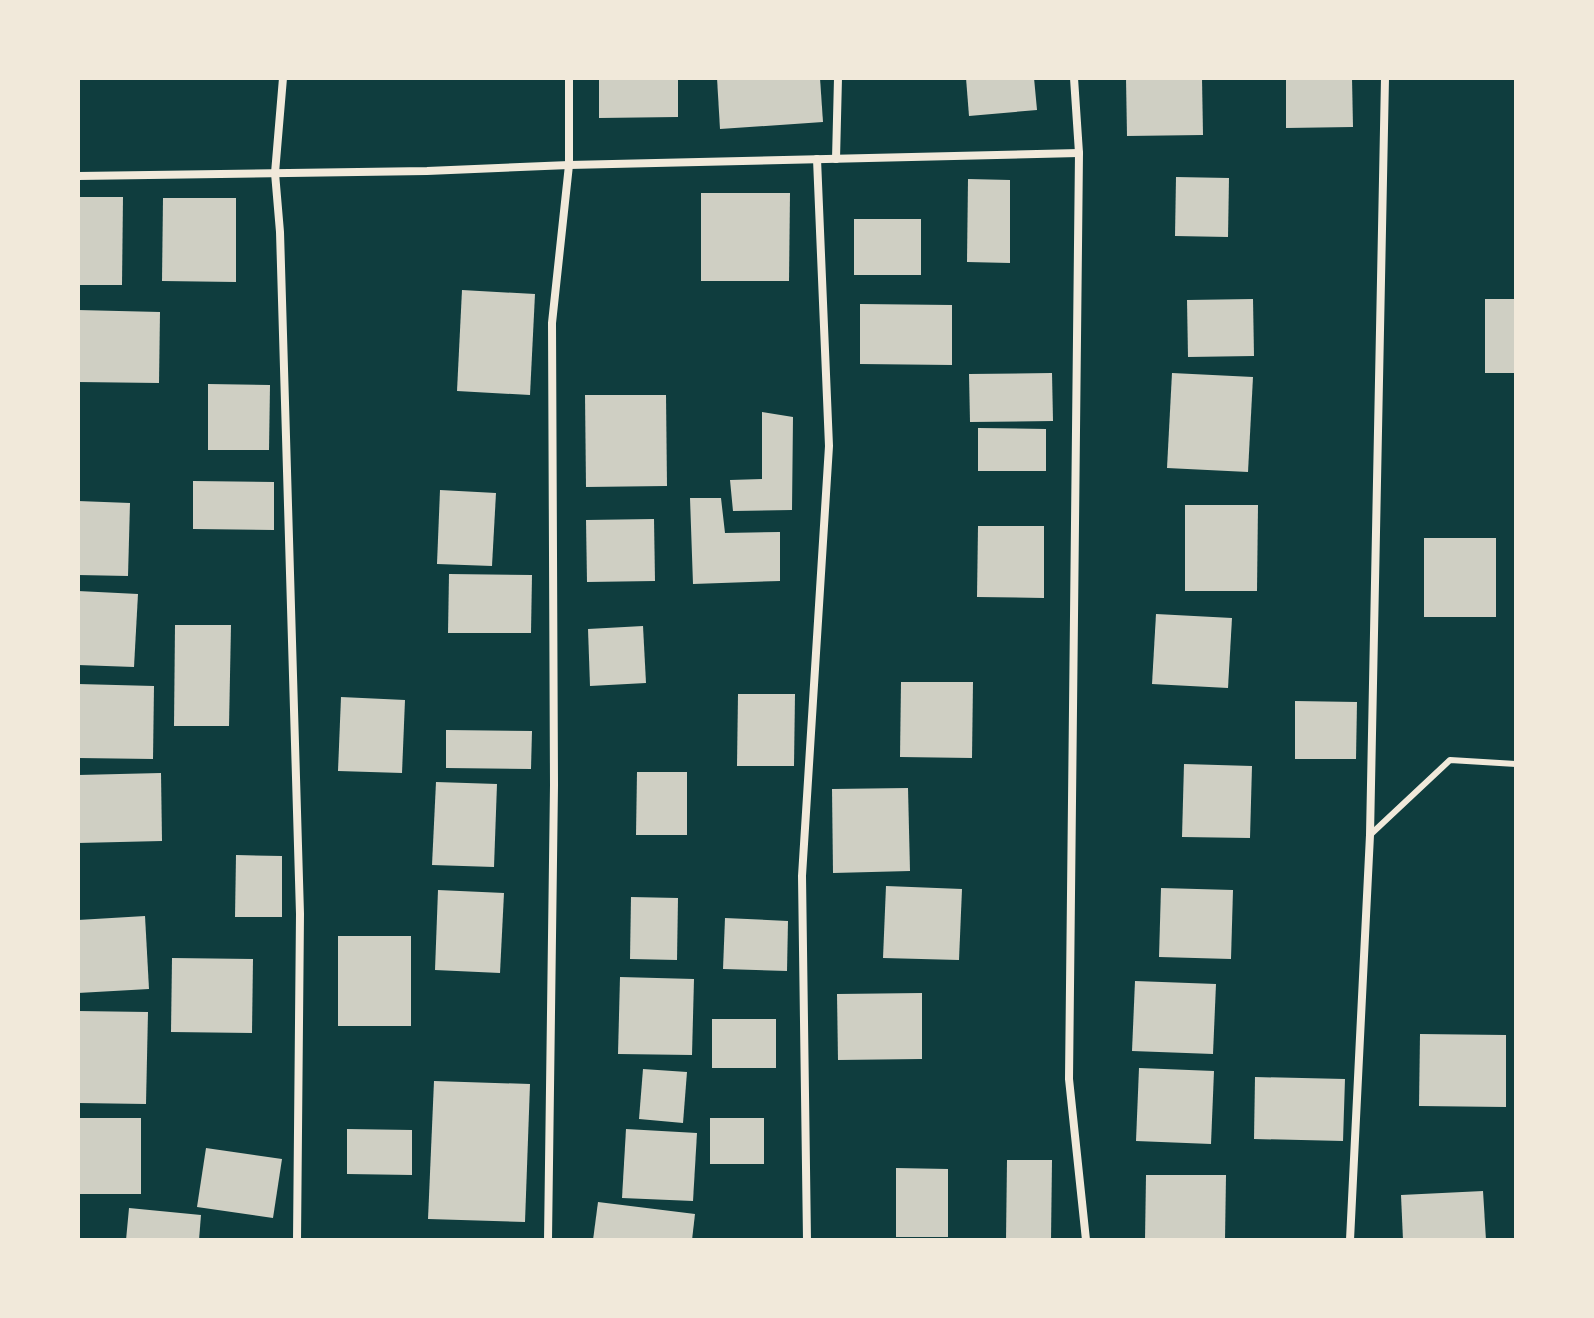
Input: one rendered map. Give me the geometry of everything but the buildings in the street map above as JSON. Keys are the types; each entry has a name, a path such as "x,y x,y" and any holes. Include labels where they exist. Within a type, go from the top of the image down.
{"street":[{"path":"283,78 275,173 280,247 300,914 297,1240"},
{"path":"548,1240 554,785 552,323 569,165 569,78"},
{"path":"836,159 838,78"},
{"path":"1074,78 1079,153 1069,1079 1086,1240"},
{"path":"1350,1240 1370,835 1385,78"},
{"path":"78,176 427,171 1079,153"},
{"path":"807,1240 802,876 829,446 817,159"}],"lane":[{"path":"1370,835 1450,760 1516,764"}]}
